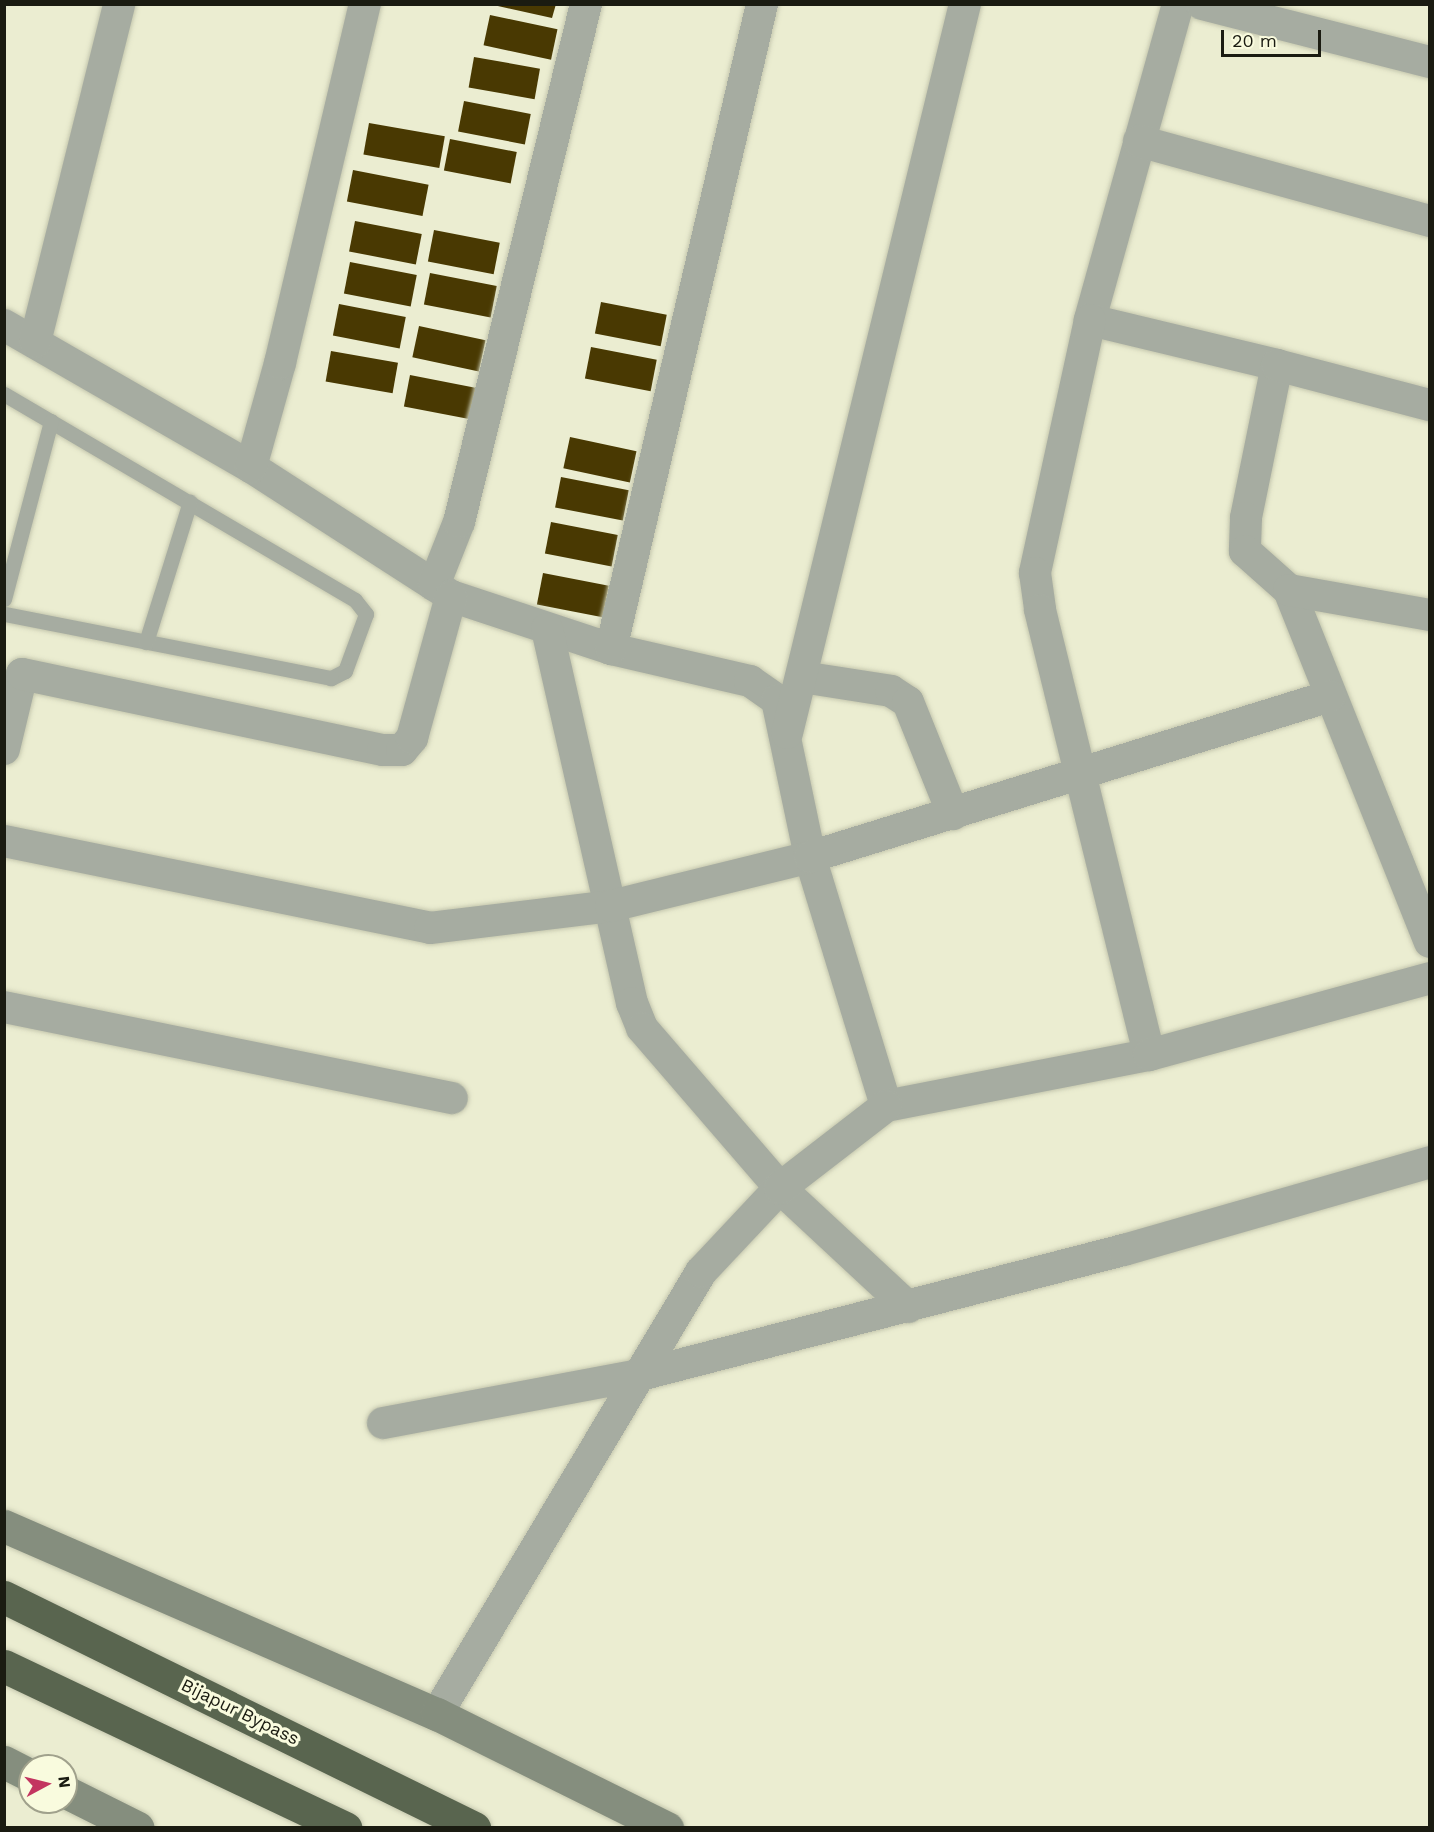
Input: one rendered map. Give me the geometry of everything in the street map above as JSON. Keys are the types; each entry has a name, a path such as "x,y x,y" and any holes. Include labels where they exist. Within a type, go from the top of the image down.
{"highway":[{"name":"Bijapur Bypass","path":"4,1597 474,1827"},
{"path":"4,1666 345,1827"}],"street":[{"path":"35,342 119,4"},
{"path":"251,466 280,363 365,4"},
{"path":"4,749 13,672 394,751 402,750 412,738 459,522 586,4"},
{"path":"611,649 762,4"},
{"path":"786,737 965,4"},
{"path":"1149,1054 1080,776 1035,573 1090,320 1178,4"},
{"path":"1202,4 1430,62"},
{"path":"1140,141 1430,221"},
{"path":"1090,320 1430,405"},
{"path":"4,325 251,466 443,590 611,649 750,681 777,700 810,857 886,1106"},
{"path":"1277,365 1246,518 1244,546 1257,565 1289,590 1430,615"},
{"path":"1289,590 1430,942"},
{"path":"547,628 632,1003 642,1028 780,1188 908,1307"},
{"path":"802,676 891,691 908,702 953,814"},
{"path":"4,841 430,928 611,906 810,857 1080,776 1330,696"},
{"path":"437,1714 701,1272 780,1188 886,1106 1149,1054 1430,978"},
{"path":"4,1007 452,1098"},
{"path":"383,1423 640,1375 908,1307 1430,1162"},
{"path":"4,1526 437,1714 667,1827"},
{"path":"4,1762 18,1769"},
{"path":"78,1798 138,1827"}],"lane":[{"path":"4,394 355,600 366,614 363,630 345,671 336,677 4,614"},
{"path":"4,599 51,421"},
{"path":"146,642 189,502"}],"building":[{"path":"489,4 556,4 552,18"},
{"path":"490,15 557,29 551,60 484,45"},
{"path":"474,57 540,69 535,99 469,88"},
{"path":"464,101 531,114 525,144 458,131"},
{"path":"369,123 445,136 439,168 363,155"},
{"path":"450,139 517,152 511,183 444,170"},
{"path":"353,170 429,185 422,216 347,201"},
{"path":"355,221 422,234 416,264 349,251"},
{"path":"434,230 500,243 494,274 428,261"},
{"path":"350,262 417,275 411,306 344,293"},
{"path":"430,273 497,286 491,317 424,304"},
{"path":"601,302 667,315 661,346 595,333"},
{"path":"339,304 406,317 400,348 333,335"},
{"path":"419,326 486,340 479,371 412,357"},
{"path":"591,347 657,360 651,391 585,378"},
{"path":"331,351 398,363 393,393 326,382"},
{"path":"410,375 478,388 472,420 404,406"},
{"path":"570,437 637,451 630,482 563,468"},
{"path":"561,477 629,490 623,521 555,507"},
{"path":"551,522 618,535 612,566 545,553"},
{"path":"543,573 609,586 603,617 537,604"}]}
